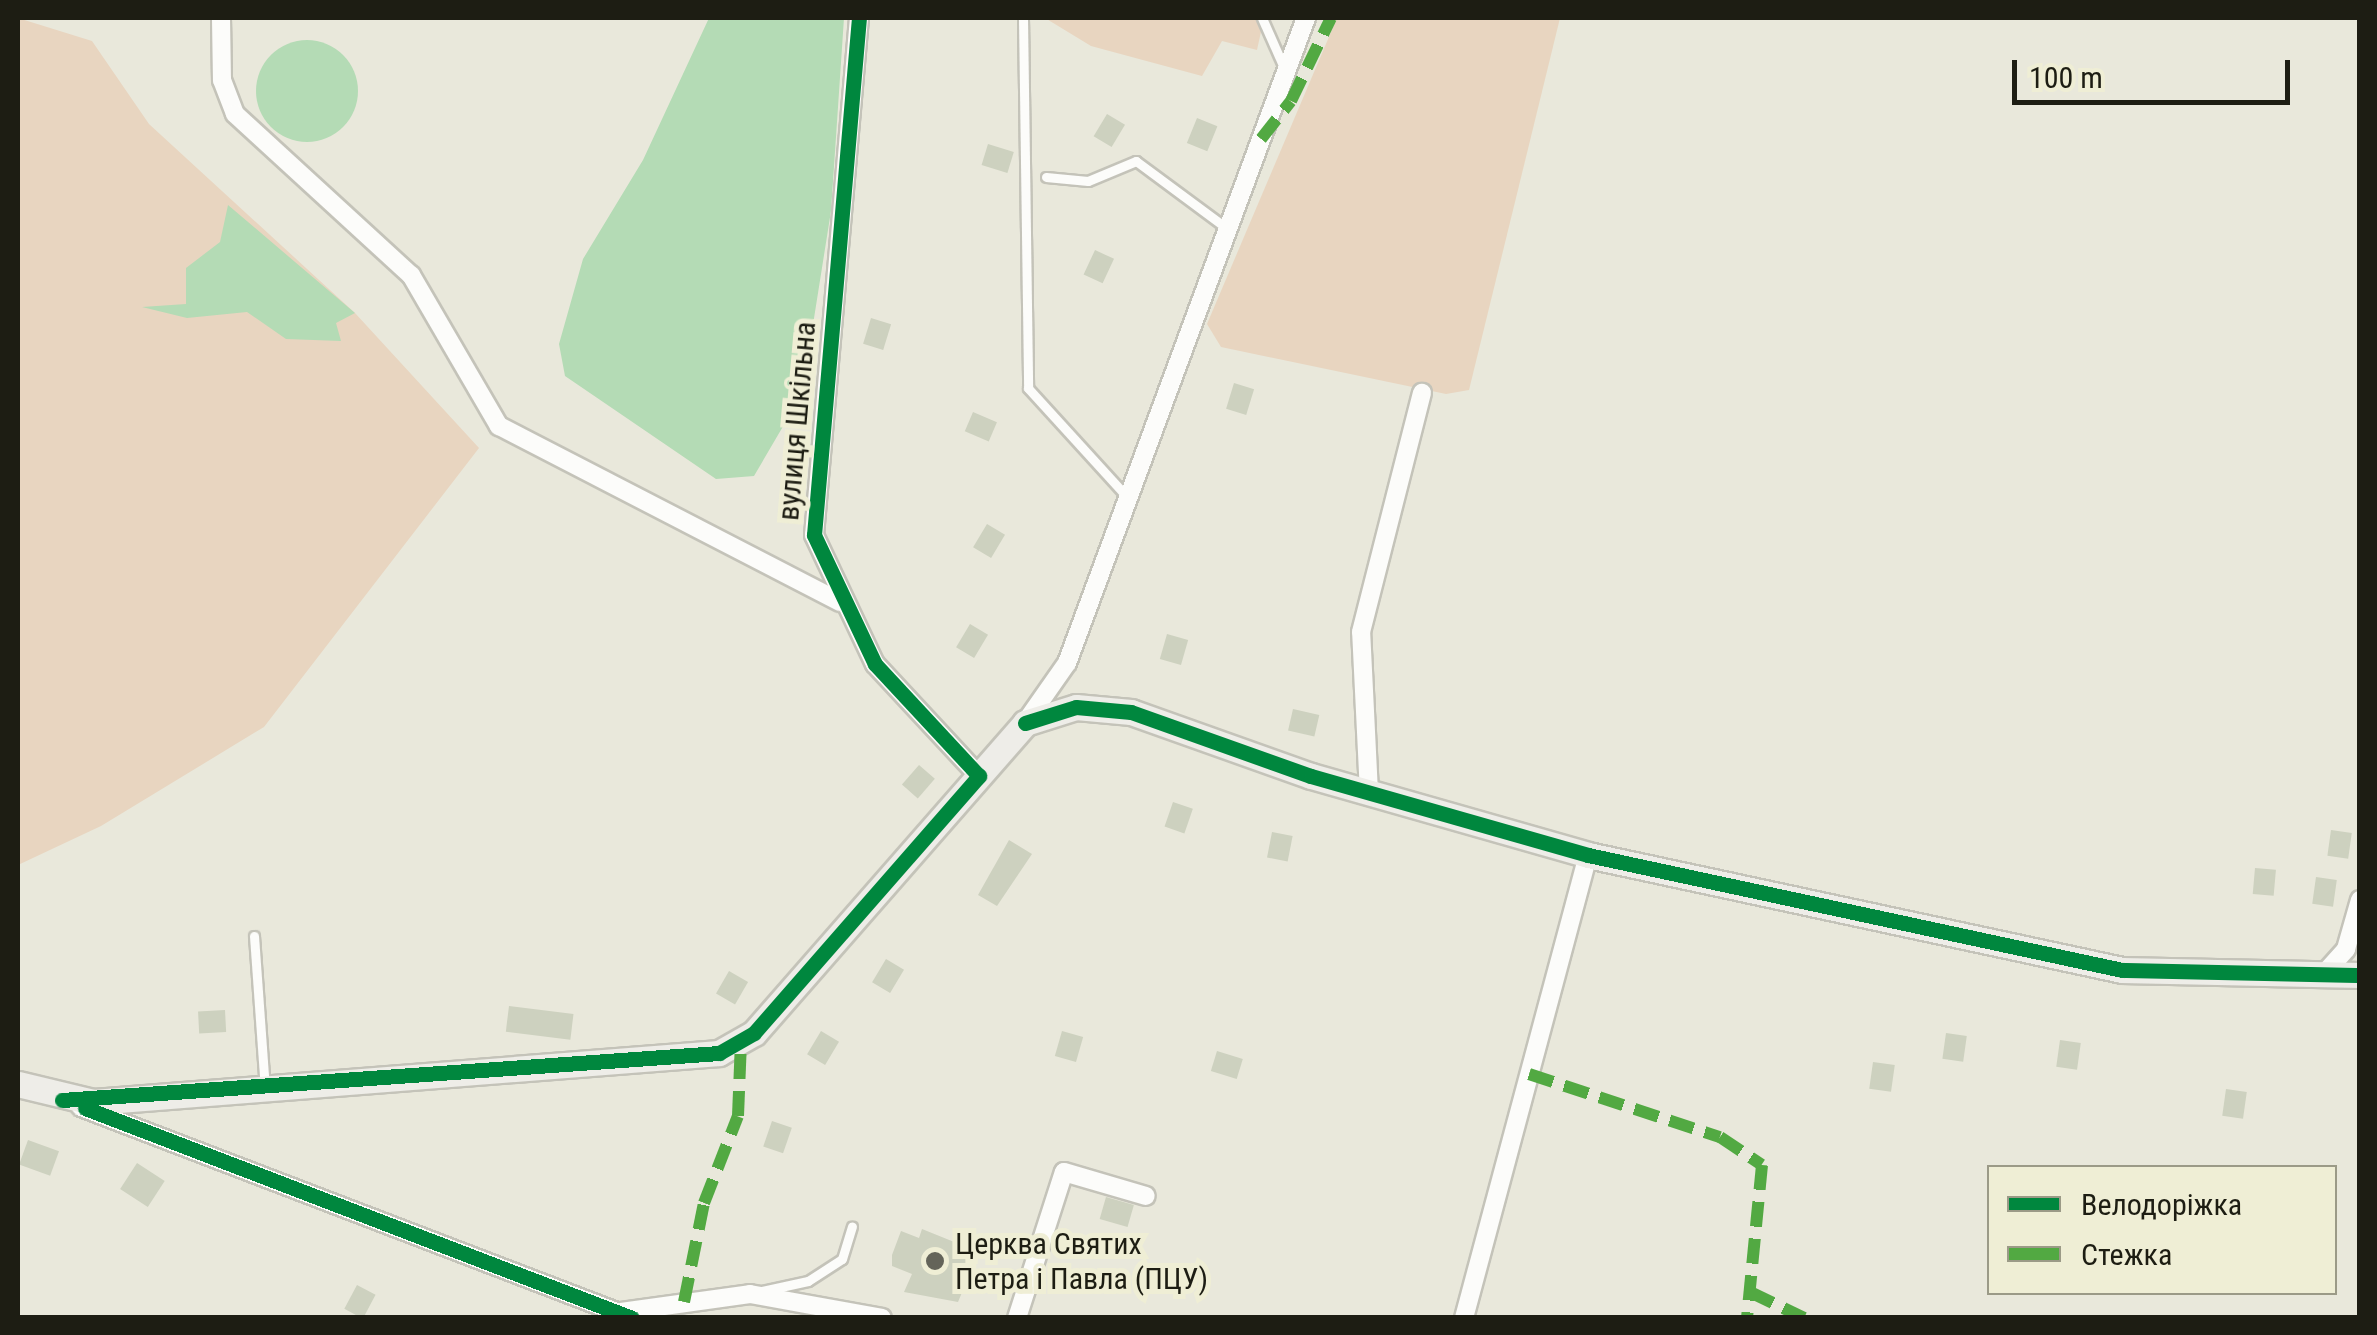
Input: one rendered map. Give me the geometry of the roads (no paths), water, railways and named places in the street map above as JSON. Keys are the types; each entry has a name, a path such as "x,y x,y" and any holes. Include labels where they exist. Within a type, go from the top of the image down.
{"street":[{"path":"220,18 222,80 234,114 411,275 499,426 840,602"},
{"name":"вулиця Шкільна","path":"859,18 814,474 814,536 840,602 875,664 980,776"},
{"path":"62,1100 266,1090 719,1053 754,1032 1056,688 1306,18"},
{"path":"1369,793 1359,651 1422,392"},
{"path":"1025,723 1076,707 1131,712 1369,793 1588,855 2122,970 2360,975"},
{"path":"1464,1318 1588,855"},
{"path":"2322,976 2346,949 2360,900"},
{"path":"18,1084 626,1315 750,1294 882,1318"},
{"path":"1017,1318 1064,1172 1146,1196"}],"lane":[{"path":"1023,18 1028,388 1128,498"},
{"path":"1262,18 1286,72"},
{"path":"1046,176 1088,181 1136,161 1228,229"},
{"path":"254,936 266,1090"},
{"path":"750,1294 808,1281 842,1259 852,1226"}],"place":[{"name":"Церква Святих Петра і Павла (ПЦУ)","path":"935,1261"}]}
